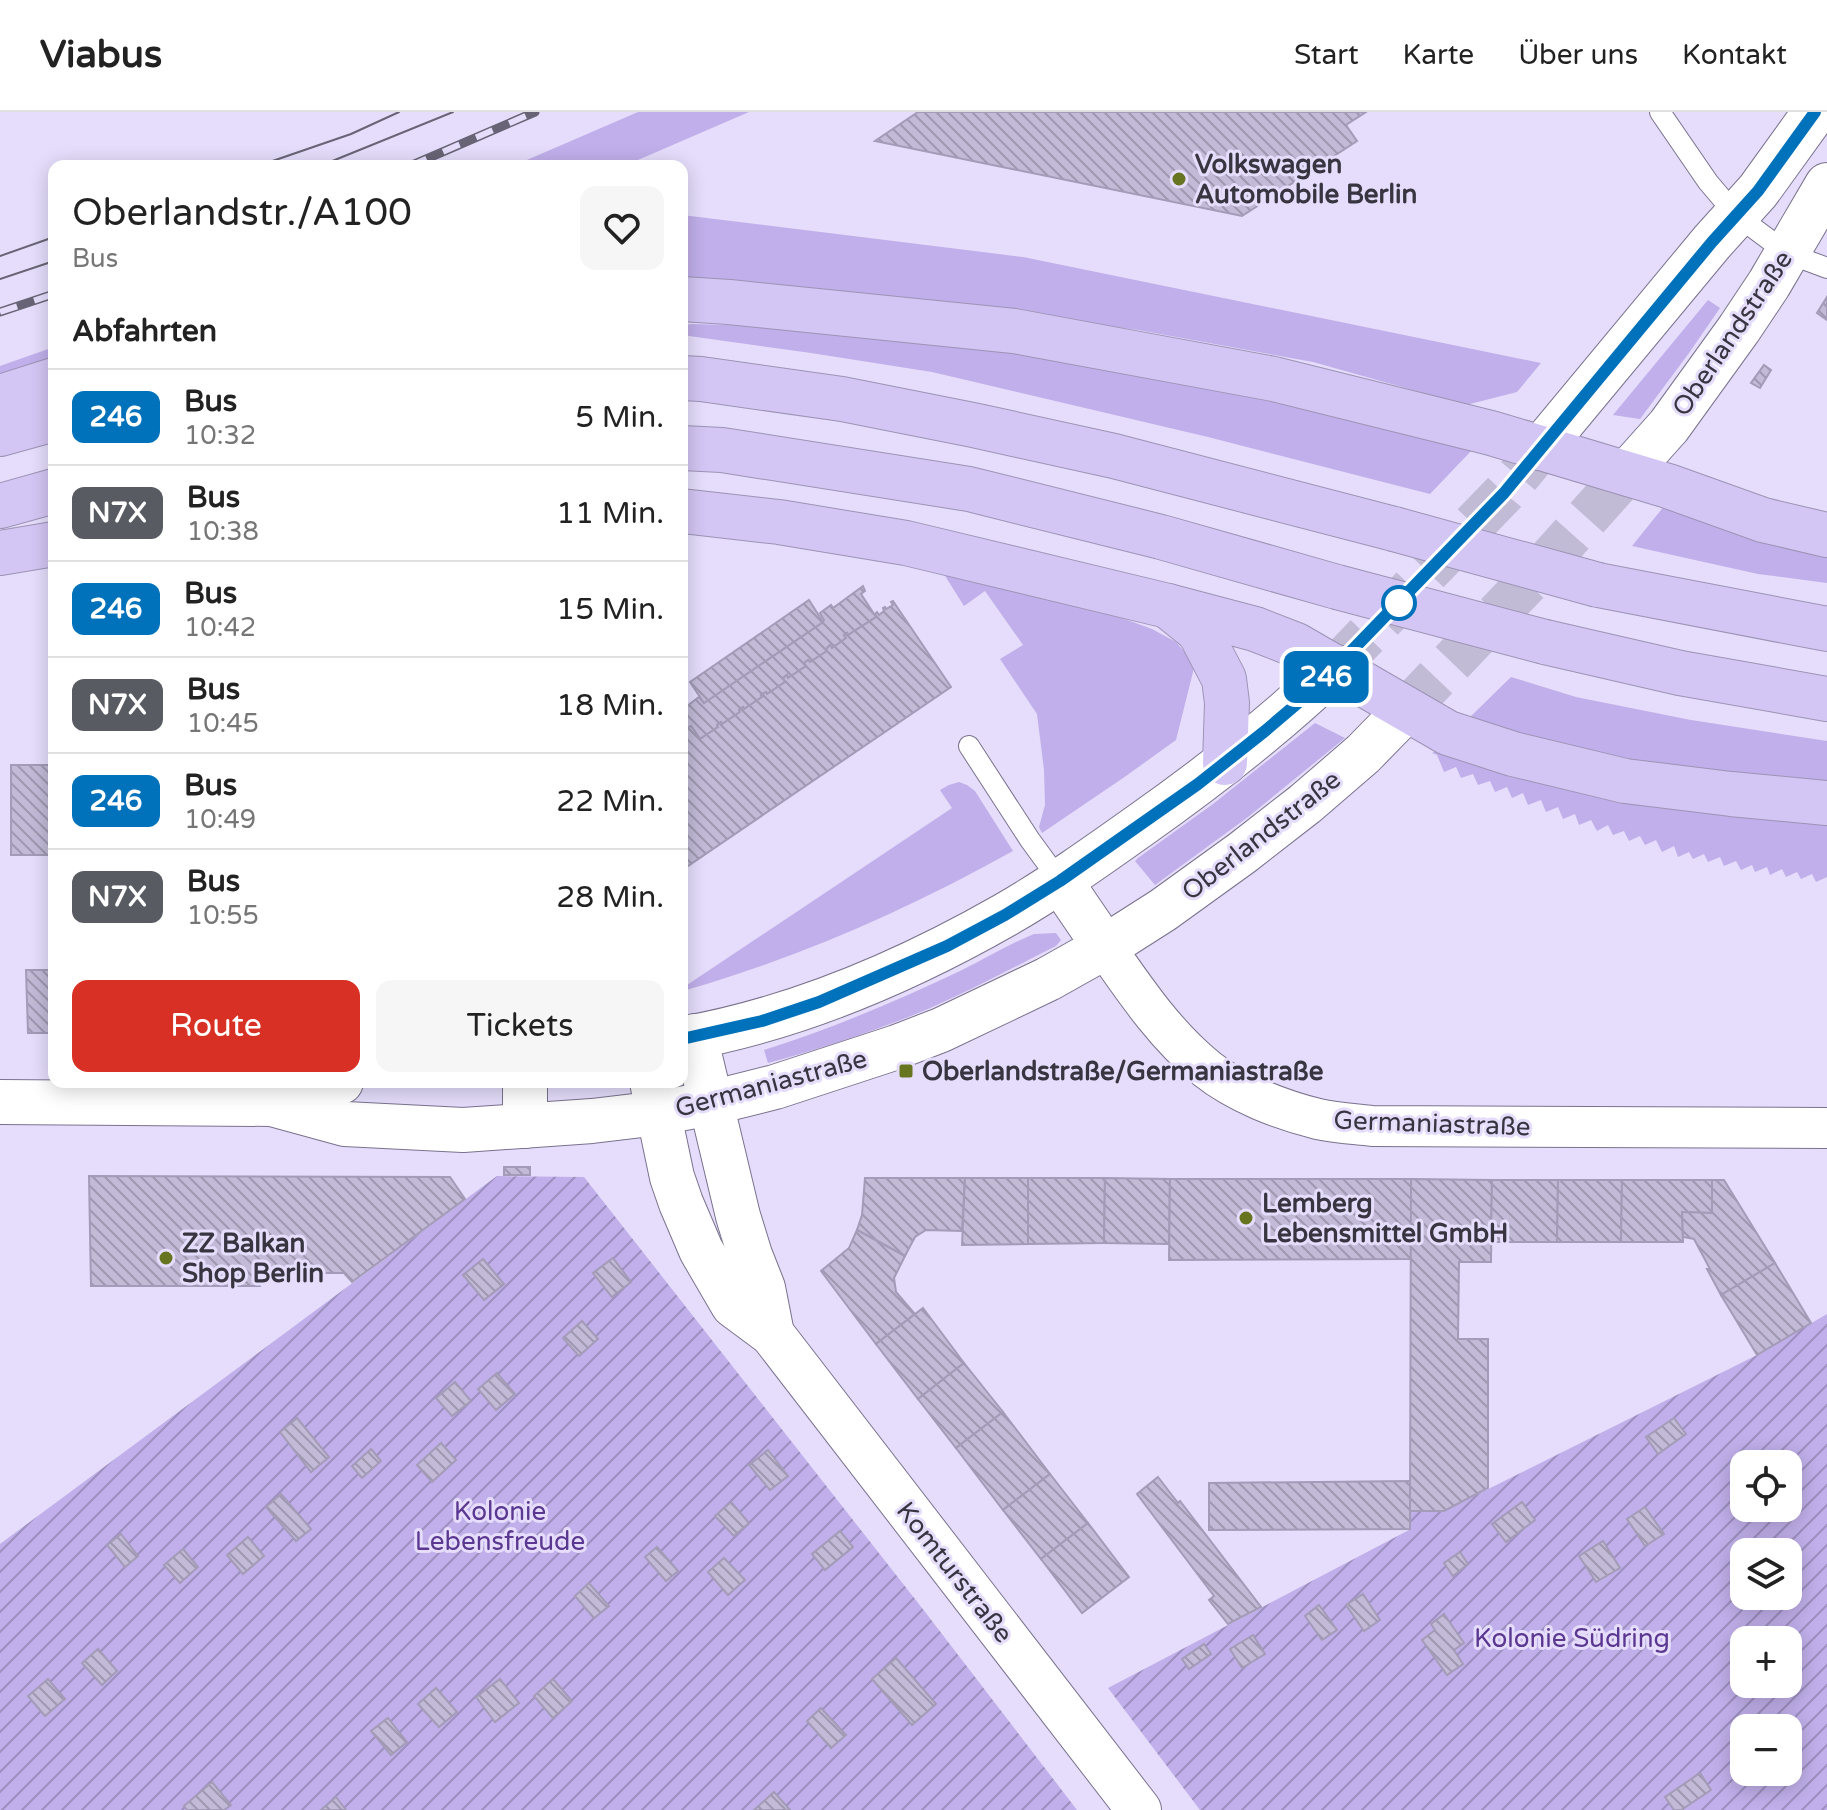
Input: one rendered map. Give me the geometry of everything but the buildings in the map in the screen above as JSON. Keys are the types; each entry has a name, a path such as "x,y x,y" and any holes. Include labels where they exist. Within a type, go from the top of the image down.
{"highway":[{"path":"688,299 1014,331 1274,379 1491,433 1627,473 1763,520 1827,535"},
{"path":"688,378 842,399 1114,456 1598,585 1827,629"},
{"path":"0,397 48,382"},
{"path":"0,434 48,421"},
{"path":"688,448 722,450 969,489 1161,537 1545,642 1680,673 1827,699"},
{"path":"0,506 48,493"},
{"path":"688,512 779,522 906,543 1168,606 1276,636 1336,667 1448,733 1513,754 1625,781 1827,803"},
{"path":"0,553 48,545"},
{"path":"1168,606 1199,631 1224,679 1227,703 1225,763"}],"street":[{"path":"1541,448 1758,191 1815,112"},
{"name":"Oberlandstraße","path":"1627,473 1669,426 1739,329 1827,185"},
{"path":"688,1038 762,1021 819,1002 947,946 1005,915 1060,881 1198,784 1291,710 1336,667"},
{"name":"Oberlandstraße","path":"1105,947 1163,910 1305,804 1363,754 1406,710"},
{"name":"Germaniastraße","path":"1060,881 1145,1005 1178,1041 1208,1070 1277,1107 1320,1119 1372,1126 1827,1128"},
{"name":"Germaniastraße","path":"0,1102 272,1104 345,1124 463,1130 525,1126 656,1098 711,1103 842,1066 927,1035 1011,997 1105,947"},
{"name":"Komturstraße","path":"688,1038 711,1103 743,1235 763,1288 772,1334"},
{"name":"Germaniastraße","path":"272,1104 322,1088"},
{"path":"525,1088 525,1126"},
{"name":"Komturstraße","path":"656,1098 672,1177 681,1203 701,1250 733,1305 772,1334 1139,1810"}],"lane":[{"path":"1660,112 1708,182 1736,215 1787,253 1827,268"},
{"path":"969,746 1060,881"}],"green space":[{"path":"638,112 749,112 638,160 527,160"},
{"path":"688,216 1023,257 1541,363 1517,392 1466,405 1313,362 1138,330 992,310 688,285"},
{"path":"1708,300 1720,308 1640,419 1613,415"},
{"path":"688,324 899,334 1238,387 1472,450 1430,494 1208,437 932,372 688,336"},
{"path":"48,349 48,363 0,374 0,366"},
{"path":"1665,505 1827,555 1827,583 1758,574 1632,546"},
{"path":"942,571 1070,599 1152,629 1176,642 1195,664 1176,740 1042,833 1039,827 1045,805 1044,770 1037,714 1000,659 1023,645 985,591 964,606"},
{"path":"1511,677 1576,697 1691,720 1827,741 1827,784 1652,770 1466,721"},
{"path":"1315,723 1345,738 1248,817 1155,885 1135,861"},
{"path":"1436,751 1827,822 1827,877 1816,882 1812,874 1801,879 1797,872 1786,877 1782,869 1770,875 1767,867 1755,872 1752,865 1741,870 1736,861 1724,866 1720,857 1708,862 1704,854 1693,859 1689,852 1678,857 1674,846 1662,852 1656,840 1645,845 1640,836 1629,841 1624,831 1613,835 1608,825 1597,831 1591,820 1579,825 1575,814 1563,819 1558,807 1546,812 1541,800 1528,805 1523,793 1512,798 1507,787 1495,792 1490,781 1478,785 1473,774 1461,778 1456,767 1444,772 1437,755 1432,753"},
{"path":"959,782 975,791 1013,851 934,893 854,930 772,962 688,989 688,984 952,808 940,790"},
{"path":"1056,933 1061,940 1056,946 944,1002 869,1032 768,1063 764,1050 888,1004 1034,934"},
{"name":"Kolonie Lebensfreude","path":"497,1176 584,1177 1077,1810 0,1810 0,1544"},
{"name":"Kolonie Südring","path":"1827,1314 1827,1810 1200,1810 1108,1688 1409,1530 1410,1511 1444,1511 1757,1355"}],"tunnel":[{"path":"1336,667 1504,493 1541,448"},
{"path":"1406,710 1627,473"}],"tram line":[{"path":"275,160 351,134 399,112"},
{"path":"335,160 453,112"},
{"path":"0,256 48,239"},
{"path":"0,279 48,263"}],"railway":[{"path":"424,160 535,112"},
{"path":"0,312 48,296"}],"bus line":[{"name":"246","path":"688,1038 762,1021 819,1002 947,946 1060,881 1198,784 1265,731 1336,667 1504,493 1758,191 1815,112"}],"place":[{"name":"Volkswagen Automobile Berlin","path":"1179,179"},
{"name":"Oberlandstraße/Germaniastraße","path":"906,1071"},
{"name":"Lemberg Lebensmittel GmbH","path":"1246,1218"},
{"name":"ZZ Balkan Shop Berlin","path":"166,1258"}]}
